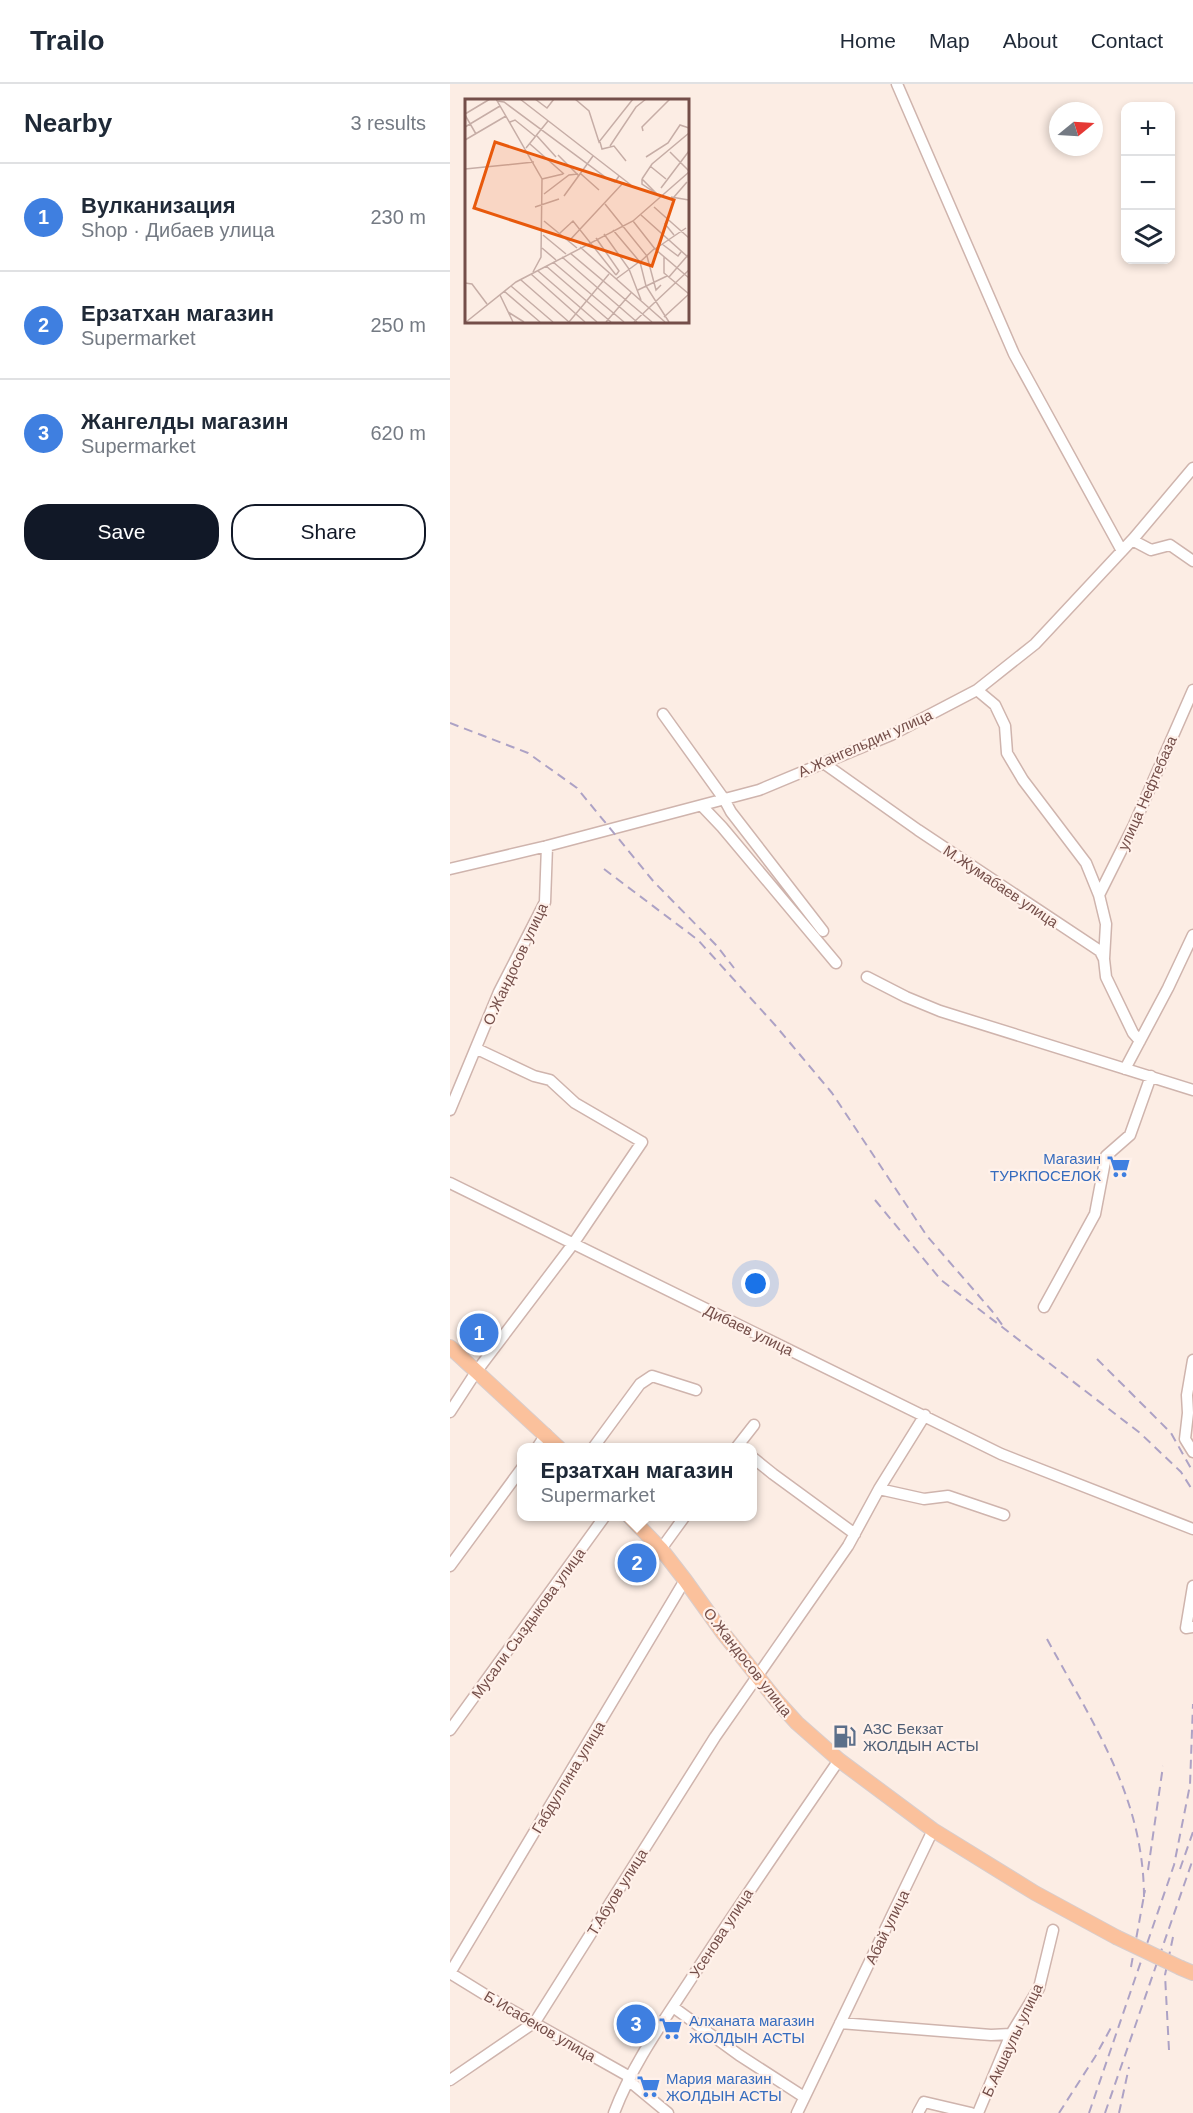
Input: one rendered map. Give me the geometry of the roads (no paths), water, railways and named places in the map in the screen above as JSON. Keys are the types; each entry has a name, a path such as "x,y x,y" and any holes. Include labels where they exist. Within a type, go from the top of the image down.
{"main road":[{"path":"450,1347 554,1443"},
{"name":"О.Жандосов улица","path":"634,1521 661,1549 758,1678 797,1723 839,1760 933,1830 1035,1893 1116,1937 1187,1971"}],"street":[{"path":"897,84 1014,354 1122,551"},
{"name":"А.Жангельдин улица","path":"450,869 759,790 891,735 977,690 1035,644 1132,540 1193,468"},
{"path":"1132,540 1151,550 1170,545 1193,561"},
{"path":"977,690 995,705 1005,726 1007,753 1023,780 1086,863 1099,895 1106,924 1104,959 1106,976 1133,1033 1140,1041"},
{"name":"улица Нефтебаза","path":"1099,895 1133,827 1193,690"},
{"path":"663,714 731,812 823,931"},
{"name":"М.Жумабаев улица","path":"822,762 918,830 1100,951 1104,959"},
{"path":"702,806 836,963"},
{"name":"О.Жандосов улица","path":"450,1110 499,992 545,902 547,846"},
{"path":"1125,1069 1193,935"},
{"path":"867,977 940,1011 1193,1090"},
{"path":"450,1412 476,1372 573,1244 642,1142 575,1103 549,1080 534,1076 477,1049"},
{"path":"1044,1307 1095,1214 1106,1156 1130,1135 1151,1077"},
{"name":"Дибаев улица","path":"450,1183 925,1415 1001,1455 1193,1529"},
{"path":"1193,1360 1186,1395 1188,1413 1185,1439 1193,1452"},
{"path":"597,1443 640,1384 652,1376 696,1390"},
{"path":"758,1678 855,1534 879,1489 925,1415"},
{"path":"742,1443 754,1425"},
{"path":"540,1443 546,1434"},
{"path":"757,1460 855,1534"},
{"path":"450,1566 517,1475"},
{"path":"879,1489 924,1499 948,1496 1005,1515"},
{"name":"Мусали Сыздыкова улица","path":"450,1730 601,1521"},
{"path":"661,1549 681,1521"},
{"name":"Габдуллина улица","path":"450,1973 685,1580"},
{"path":"1193,1586 1186,1628 1193,1627"},
{"name":"Т.Абуов улица","path":"450,2080 535,2022 715,1737 758,1678"},
{"name":"Усенова улица","path":"614,2113 629,2078 673,2007 734,1913 839,1760"},
{"name":"Абай улица","path":"797,2113 933,1830"},
{"name":"Б.Акшаулы улица","path":"978,2113 1011,2034 1039,1988 1053,1930"},
{"name":"Б.Исабеков улица","path":"450,1973 629,2078 668,2113"},
{"path":"673,2007 739,2055 804,2097"},
{"path":"840,2023 992,2035 1011,2034"},
{"path":"918,2113 924,2102 970,2113"}],"railway":[{"path":"450,723 528,753 577,788 654,882 717,946 734,968"},
{"path":"604,869 698,940 775,1025 832,1093 927,1236 1006,1330"},
{"path":"875,1200 941,1280 1140,1433 1181,1472 1193,1491"},
{"path":"1097,1359 1171,1433 1193,1472"},
{"path":"1047,1639 1098,1732 1125,1794 1142,1861 1144,1898"},
{"path":"1089,2113 1174,1865 1190,1785 1193,1704"},
{"path":"1148,1870 1163,1766"},
{"path":"1180,1869 1193,1832"},
{"path":"1105,2113 1193,1859"},
{"path":"1131,1967 1145,1890"},
{"path":"1169,2050 1165,1975 1173,1937"},
{"path":"1059,2113 1113,2024"},
{"path":"1119,2113 1129,2067"}],"place":[{"name":"Магазин ТУРКПОСЕЛОК","path":"1119,1167"},
{"name":"Вулканизация","path":"479,1333"},
{"name":"Ерзатхан магазин","path":"637,1563"},
{"name":"АЗС Бекзат ЖОЛДЫН АСТЫ","path":"845,1737"},
{"name":"Жангелды магазин","path":"636,2024"},
{"name":"Алханата магазин ЖОЛДЫН АСТЫ","path":"671,2029"},
{"name":"Мария магазин ЖОЛДЫН АСТЫ","path":"648,2087"}]}
